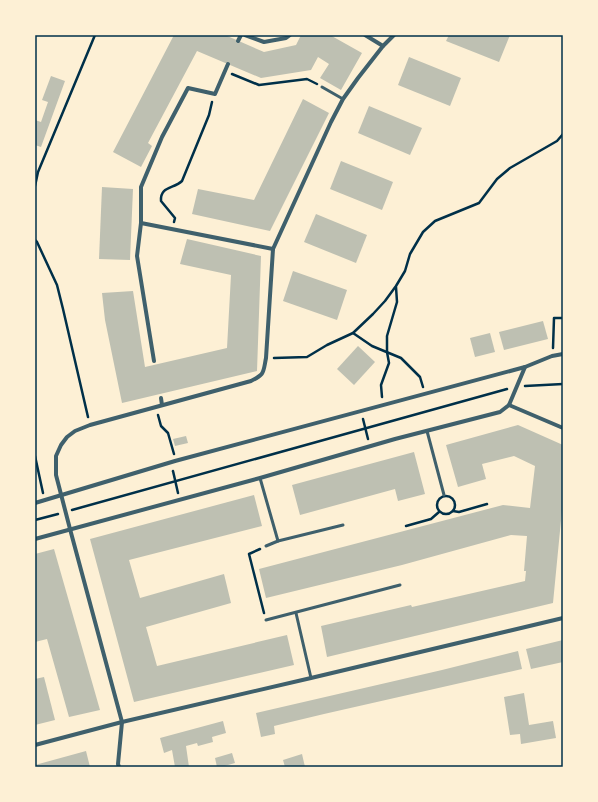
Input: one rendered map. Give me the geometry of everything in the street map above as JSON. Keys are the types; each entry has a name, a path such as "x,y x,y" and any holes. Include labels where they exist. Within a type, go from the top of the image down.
{"street":[{"path":"238,41 240,35"},
{"path":"245,35 264,42 286,38 290,35"},
{"path":"365,35 383,46"},
{"path":"119,767 122,722 56,475 56,456 67,437 75,431 90,425 251,381 260,377 264,371 266,358 273,249 343,99 383,46 394,35"},
{"path":"154,361 137,256 141,187 162,137 188,88 214,94 228,64"},
{"path":"140,223 273,249"},
{"path":"35,503 170,463 525,367 552,356 563,354"},
{"path":"35,538 500,412 509,405 525,367"},
{"path":"160,398 162,406"},
{"path":"509,405 563,428"},
{"path":"35,745 122,722 563,618"}],"lane":[{"path":"322,87 343,99"},
{"path":"427,431 444,495"},
{"path":"260,478 278,541"},
{"path":"266,546 278,541 343,525"},
{"path":"266,620 400,585"},
{"path":"296,613 311,678"}],"path":[{"path":"35,186 38,172 95,35"},
{"path":"225,71 259,85 307,79 317,84"},
{"path":"170,212 161,202 162,192 182,181 209,115 214,94"},
{"path":"266,358 307,357 353,332 373,314 396,286 405,271 410,254 423,232 435,221 479,203 497,179 510,168 557,141 563,134"},
{"path":"35,240 57,285 90,425"},
{"path":"382,405 381,385 389,363 387,336 397,302 396,286"},
{"path":"552,356 554,318 563,318"},
{"path":"353,332 372,346 401,358 420,377 425,394"},
{"path":"35,520 517,386 563,384"},
{"path":"360,411 370,446"},
{"path":"158,416 161,426 168,433 172,448"},
{"path":"35,456 44,500"},
{"path":"170,463 180,499"},
{"path":"453,511 455,507 455,502 453,499 450,496 440,496 436,504 437,509 443,514 453,511 459,512 487,504"},
{"path":"406,526 431,519 440,512"},
{"path":"266,546 249,554 266,620"}],"building":[{"path":"174,35 225,35 264,52 296,45 301,35 330,35 362,53 341,90 320,78 329,64 318,57 311,70 261,78 197,51 148,143 152,146 141,167 113,152"},
{"path":"449,35 510,35 499,62 446,41"},
{"path":"409,57 461,78 450,106 398,85"},
{"path":"51,76 65,81 41,147 35,145 35,120 41,122 48,102 42,100"},
{"path":"303,99 329,113 270,231 192,214 198,189 254,200"},
{"path":"369,106 422,128 410,155 358,133"},
{"path":"341,161 393,182 382,210 330,189"},
{"path":"102,187 133,189 130,260 99,259"},
{"path":"316,214 367,235 356,263 304,242"},
{"path":"187,239 261,256 257,371 122,403 105,320 102,293 133,291 145,367 227,348 231,275 180,264"},
{"path":"293,271 347,290 337,320 283,301"},
{"path":"543,321 548,339 504,350 499,332"},
{"path":"490,333 495,352 475,357 470,338"},
{"path":"358,346 375,362 354,385 337,369"},
{"path":"518,425 563,445 563,500 553,603 327,657 321,626 525,581 526,571 524,571 527,536 511,535 402,565 266,598 259,569 503,505 530,508 535,466 514,456 482,464 486,479 458,487 446,445"},
{"path":"186,436 188,443 175,446 173,439"},
{"path":"414,452 425,494 398,501 395,489 300,515 292,485"},
{"path":"254,495 262,526 129,560 140,598 224,574 231,603 146,627 157,666 287,635 294,665 134,702 90,539"},
{"path":"54,549 100,710 69,717 47,639 35,642 35,554"},
{"path":"563,640 563,662 531,669 526,649"},
{"path":"518,651 522,669 274,726 275,734 261,737 256,713"},
{"path":"44,677 55,720 35,725 35,679"},
{"path":"524,693 529,725 553,721 556,738 521,744 520,734 510,735 504,697"},
{"path":"223,721 226,733 212,737 213,742 198,746 197,743 186,746 189,767 175,767 172,750 164,753 160,738"},
{"path":"86,751 90,767 35,767 35,765"},
{"path":"232,753 235,763 217,767 215,758"},
{"path":"302,754 305,767 285,767 283,760"}]}
